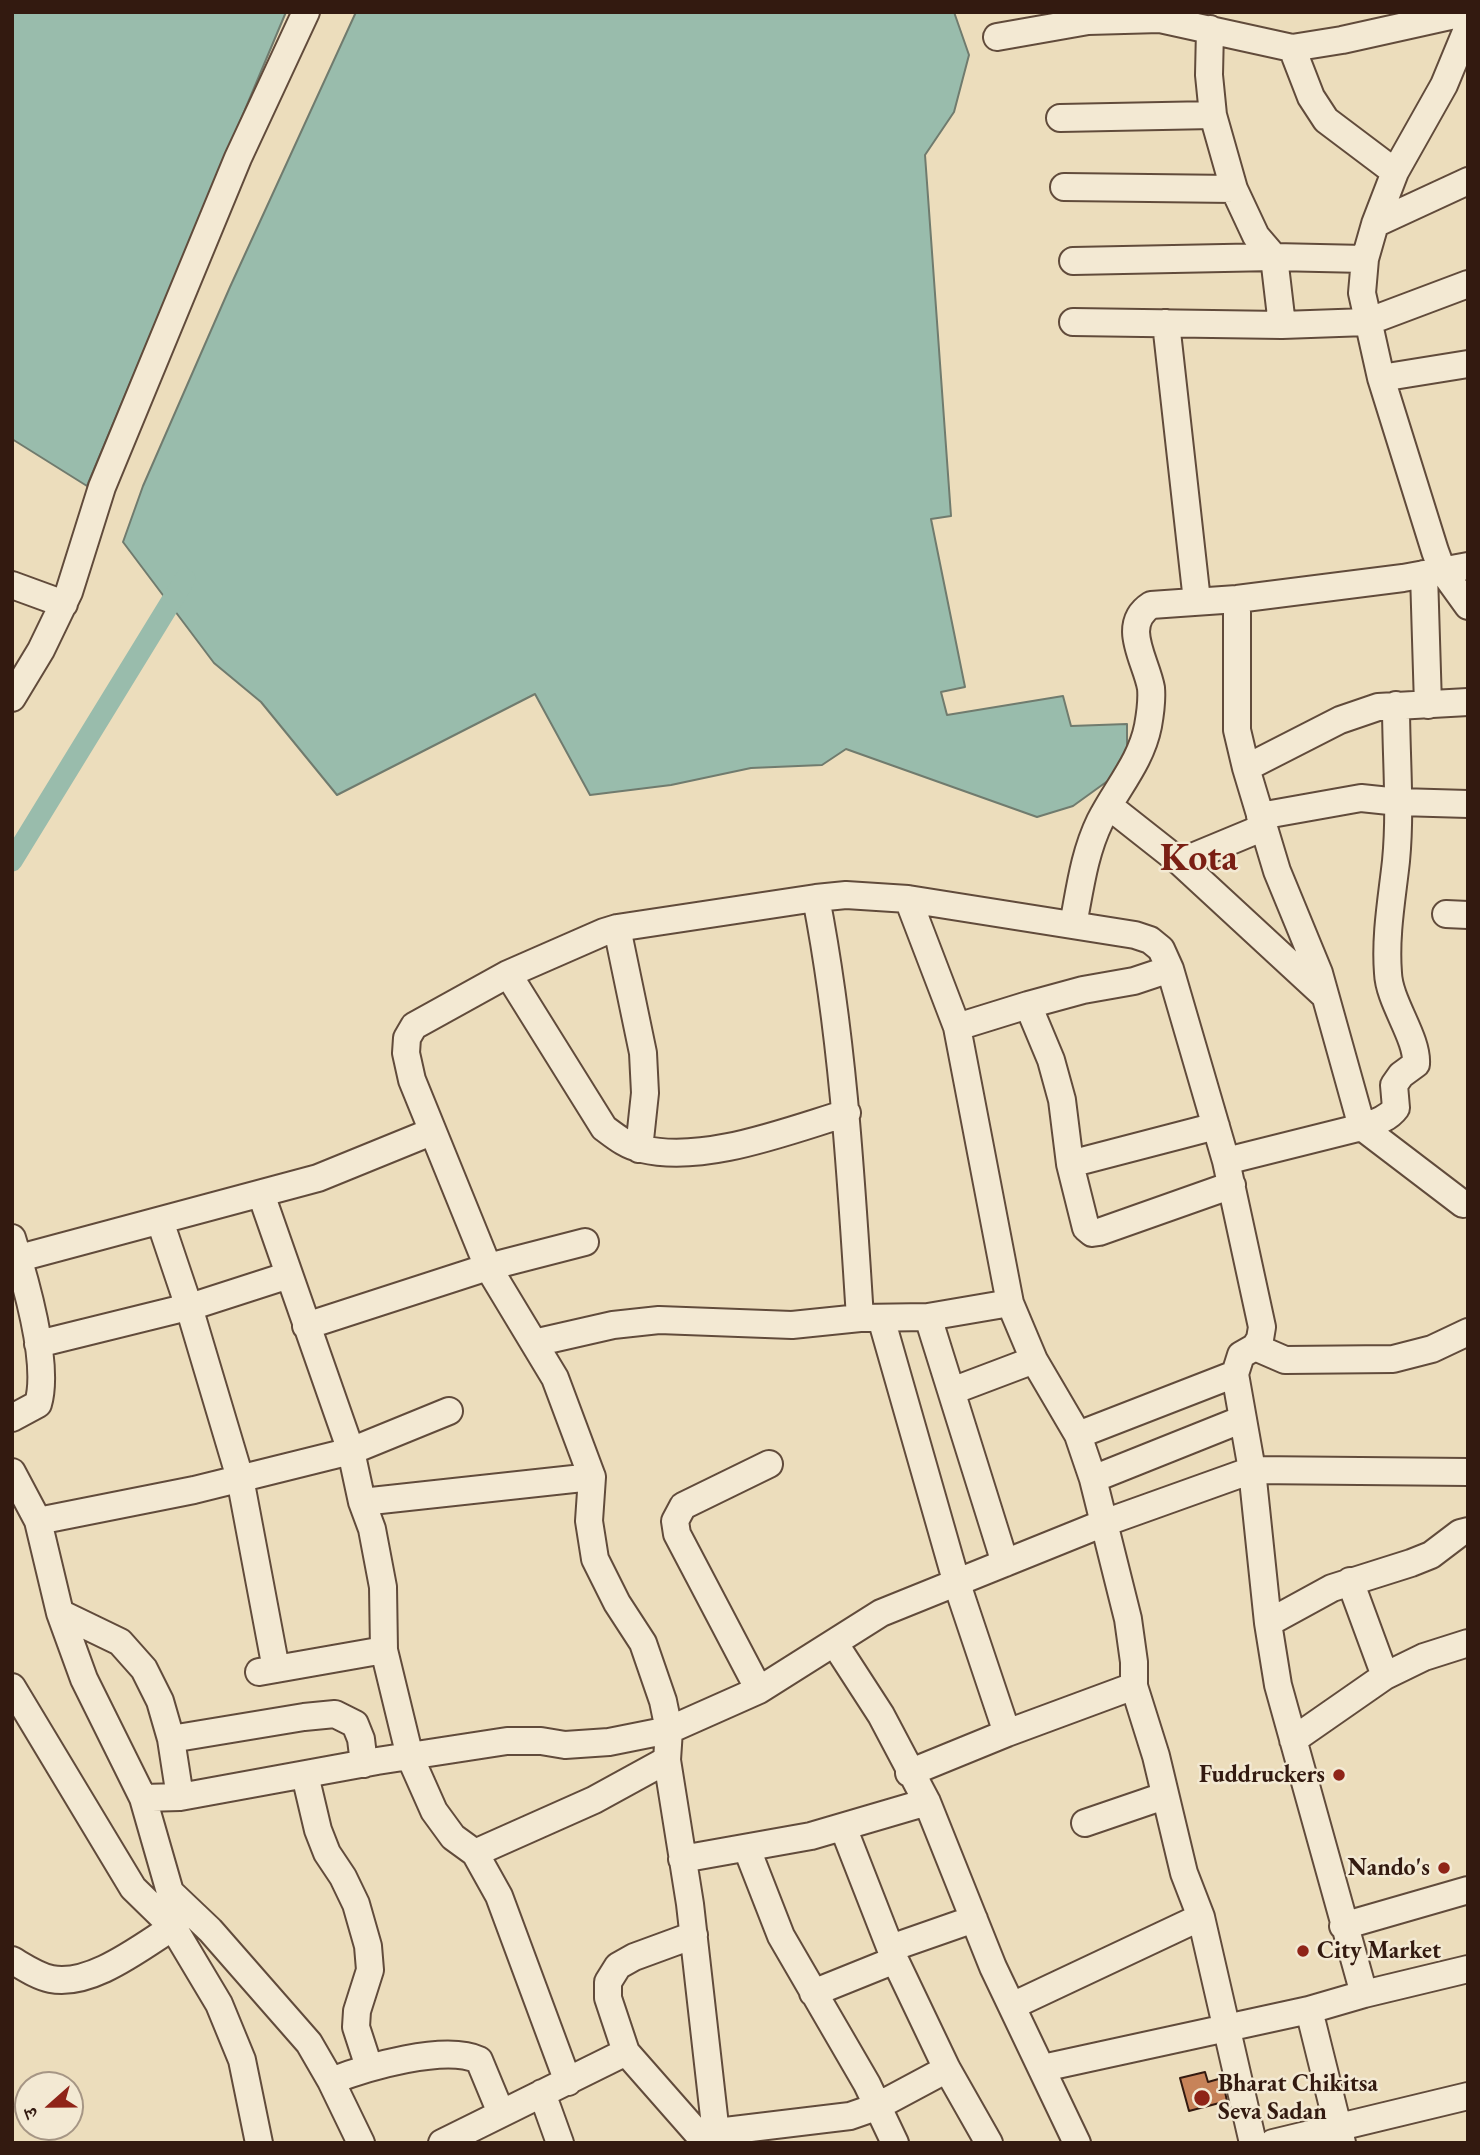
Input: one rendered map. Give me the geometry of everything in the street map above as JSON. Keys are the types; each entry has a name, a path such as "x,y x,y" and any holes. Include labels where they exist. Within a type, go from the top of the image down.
{"street":[{"path":"12,698 41,650 64,604 102,487 238,158 306,12"},
{"path":"997,37 1088,21 1160,19 1292,48 1342,40 1468,12"},
{"path":"1210,29 1209,75 1213,115 1234,189 1256,236 1274,257 1282,325"},
{"path":"1468,29 1444,85 1395,172 1365,259 1362,293 1381,378 1445,570 1468,606"},
{"path":"1292,48 1311,97 1326,120 1395,172"},
{"path":"1060,118 1213,115"},
{"path":"1375,224 1468,181"},
{"path":"1064,187 1234,189"},
{"path":"1073,261 1274,257 1365,259"},
{"path":"1073,322 1282,325 1367,322 1468,284"},
{"path":"1166,323 1197,601"},
{"path":"1381,378 1468,364"},
{"path":"1073,925 1087,853 1109,806 1141,751 1148,724 1151,690 1137,640 1136,621 1142,611 1151,605 1237,599 1445,570"},
{"path":"1428,705 1445,570"},
{"path":"12,585 64,604"},
{"path":"1237,599 1237,730 1277,871 1319,973 1362,1127 1463,1204"},
{"path":"1246,768 1340,720 1378,707 1468,702"},
{"path":"1028,1005 1051,1060 1062,1100 1070,1164 1086,1228 1092,1233 1107,1230 1229,1173 1362,1127 1392,1113 1396,1108 1394,1085 1401,1075 1416,1064 1414,1050 1388,976 1388,933 1399,802 1396,705"},
{"path":"1180,862 1261,822 1361,798 1468,804"},
{"path":"1109,806 1180,862 1326,996"},
{"path":"713,2139 694,1935 667,1760 669,1730 663,1701 643,1643 617,1603 595,1559 589,1521 592,1477 555,1378 488,1266 431,1132 412,1080 406,1053 407,1038 414,1026 508,974 617,928 846,895 908,899 1135,935 1150,940 1161,950 1170,969 1229,1173 1262,1327 1260,1339 1255,1347 1241,1356 1235,1374 1252,1470 1268,1623 1278,1685 1364,1994"},
{"path":"816,898 831,974 870,1318 1007,1733"},
{"path":"908,899 957,1027 1010,1303 1034,1360 1077,1435 1093,1479 1128,1619 1135,1686 1156,1756 1184,1873 1200,1917 1253,2143"},
{"path":"617,928 643,1053 645,1093 639,1149"},
{"path":"957,1027 1083,990 1134,981 1170,969"},
{"path":"508,974 604,1128 639,1149 671,1154 742,1145 846,1113"},
{"path":"1070,1164 1216,1126"},
{"path":"12,1418 38,1404 42,1390 38,1344 14,1252 160,1221 318,1178 431,1132"},
{"path":"261,1194 351,1451 362,1502 372,1529 383,1587 384,1650 410,1757 435,1811 453,1837 475,1853 499,1896 568,2082"},
{"path":"160,1221 189,1307 240,1478 268,1670 384,1650"},
{"path":"306,1326 488,1266 585,1242"},
{"path":"38,1344 189,1307 289,1275"},
{"path":"534,1343 613,1325 659,1320 792,1325 870,1318 929,1317 1010,1303"},
{"path":"929,1317 1005,1563"},
{"path":"1255,1347 1285,1360 1393,1359 1432,1349 1468,1332"},
{"path":"952,1391 1034,1360"},
{"path":"1077,1435 1235,1374"},
{"path":"38,1521 240,1478 351,1451 449,1411"},
{"path":"1093,1479 1243,1419"},
{"path":"759,1690 677,1534 675,1521 683,1506 769,1464"},
{"path":"143,1798 180,1797 507,1741 541,1741 565,1745 609,1742 669,1730 759,1690 881,1613 1104,1523 1252,1470 1468,1472"},
{"path":"12,1472 38,1521 60,1613 84,1679 143,1798 160,1899 173,1927 219,2004 242,2060 259,2143"},
{"path":"362,1502 592,1477"},
{"path":"1268,1623 1350,1581 1431,1555 1460,1533 1468,1531"},
{"path":"1350,1581 1385,1676"},
{"path":"60,1613 120,1642 144,1669 160,1701 171,1739 180,1797"},
{"path":"1293,1740 1385,1676 1424,1657 1468,1643"},
{"path":"835,1644 881,1716 909,1773 927,1802 1012,2006 1077,2143"},
{"path":"909,1773 1007,1733 1135,1686"},
{"path":"12,1687 133,1888 160,1899 210,1930 309,2043 361,2143"},
{"path":"171,1739 335,1714 355,1724 361,1739 365,1764"},
{"path":"475,1853 594,1800 667,1760"},
{"path":"305,1775 318,1830 327,1853 344,1877 356,1903 369,1946 370,1970 356,2027 369,2067"},
{"path":"1085,1823 1164,1796"},
{"path":"682,1859 811,1836 927,1802"},
{"path":"843,1827 893,1954 947,2069 989,2143"},
{"path":"747,1849 781,1936 866,2084 895,2143"},
{"path":"1343,1926 1468,1889"},
{"path":"1012,2006 1200,1917"},
{"path":"813,1993 974,1919"},
{"path":"12,1960 52,1979 79,1978 109,1967 173,1927"},
{"path":"694,1935 634,1957 618,1966 608,1982 608,1998 626,2052 713,2139"},
{"path":"1043,2068 1309,2010 1468,1969"},
{"path":"1309,2010 1341,2135"},
{"path":"458,2139 500,2113 626,2052"},
{"path":"331,2081 369,2067 449,2053 467,2054 479,2060 500,2113"},
{"path":"713,2139 850,2116 876,2107 947,2069"},
{"path":"542,2093 560,2143"},
{"path":"1273,2143 1341,2135 1468,2096"}],"shaded area":[{"path":"12,12 286,12 87,486 12,439"},
{"path":"356,12 954,12 969,55 954,112 925,155 951,516 931,519 965,687 941,692 947,715 1063,696 1071,726 1127,724 1127,767 1073,806 1037,817 846,749 822,765 751,768 671,785 590,795 535,694 337,795 261,702 214,663 123,542 143,486 230,287"}],"building":[{"path":"1205,2072 1208,2082 1222,2078 1227,2101 1189,2111 1180,2078"}],"waterway":[{"path":"12,861 185,579"}],"place":[{"name":"Fuddruckers","path":"1339,1775"},
{"name":"Nando's","path":"1444,1868"},
{"name":"City Market","path":"1303,1951"},
{"name":"Bharat Chikitsa Seva Sadan","path":"1202,2098"}],"district":[{"name":"Kota","path":"1199,860"}]}
